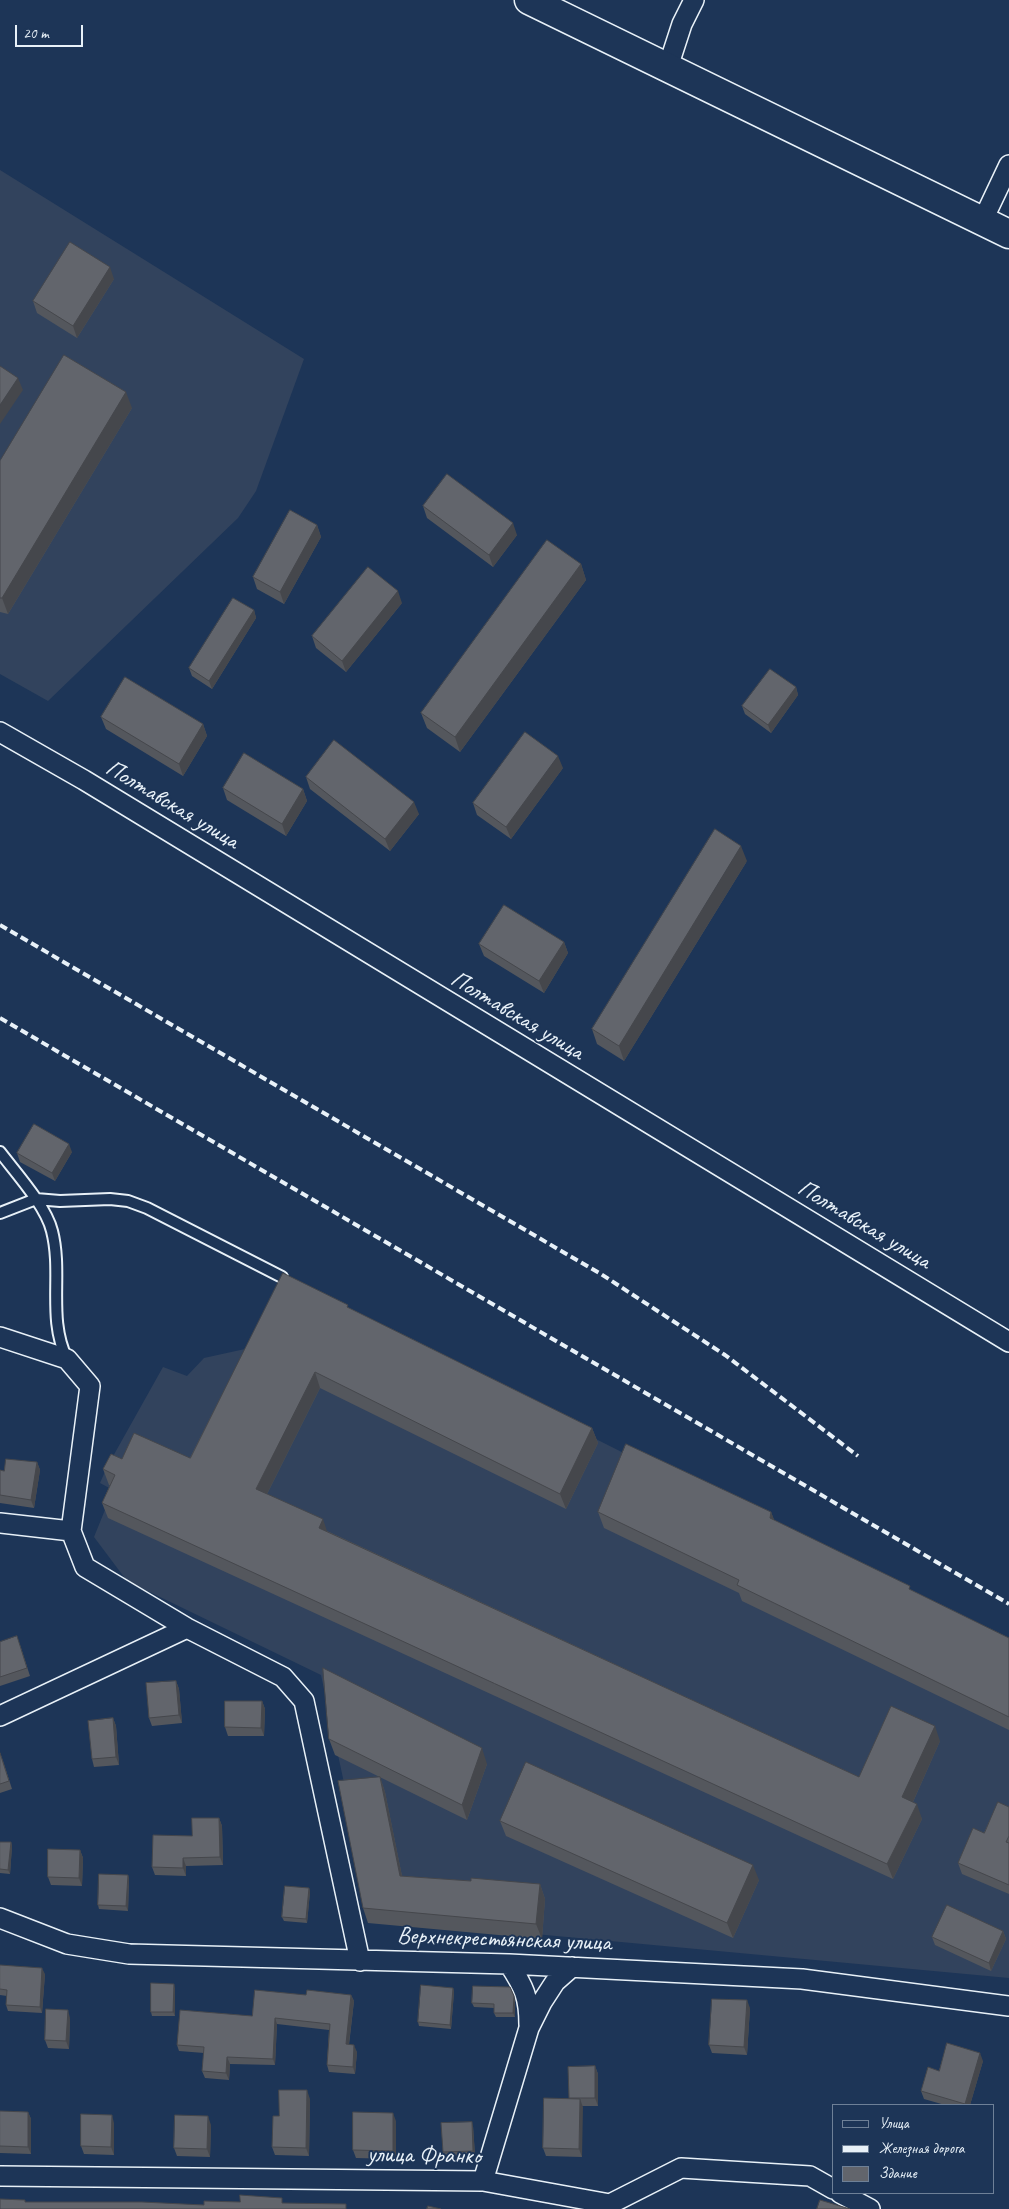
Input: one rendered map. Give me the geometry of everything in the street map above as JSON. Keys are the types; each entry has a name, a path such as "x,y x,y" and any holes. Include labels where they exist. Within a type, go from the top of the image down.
{"main road":[{"path":"529,0 1009,234"}],"street":[{"path":"668,67 682,24 694,0"},
{"path":"982,222 1009,165"},
{"name":"Полтавская улица","path":"0,732 84,780 1009,1342"},
{"path":"0,1337 67,1359 90,1386 71,1531 85,1567 187,1628 284,1677 304,1702 360,1961"},
{"path":"0,1523 71,1531"},
{"path":"0,1716 187,1628"},
{"name":"Верхнекрестьянская улица","path":"0,1918 67,1944 128,1954 509,1964 802,1978 1009,2006"},
{"path":"509,1964 522,1983 529,2003 529,2028"},
{"path":"483,2180 529,2028 555,1982 572,1967"},
{"name":"улица Франко","path":"0,2176 483,2180 610,2204 681,2168 810,2176 832,2188"},
{"path":"842,2194 870,2209"}],"lane":[{"path":"0,1152 36,1199 52,1229 56,1255 56,1324 60,1344 67,1359"},
{"path":"0,1213 36,1199 60,1201 110,1199 128,1201 147,1208 282,1277"}],"shaded area":[{"path":"0,170 304,359 256,491 238,518 48,701 0,674"},
{"path":"286,1283 1009,1647 1009,1978 373,1919 321,1675 127,1581 94,1537 113,1490 100,1483 163,1367 187,1376 204,1358 254,1347"}],"building":[{"path":"70,242 110,267 73,326 33,301"},
{"path":"64,355 126,392 2,598 0,598 0,461"},
{"path":"0,366 18,378 0,405"},
{"path":"447,474 513,523 489,555 423,506"},
{"path":"290,510 317,525 280,592 253,577"},
{"path":"547,540 581,564 455,737 421,713"},
{"path":"368,567 398,591 342,661 312,636"},
{"path":"233,598 254,610 209,681 189,668"},
{"path":"770,669 796,687 768,725 742,706"},
{"path":"125,677 203,724 179,764 101,717"},
{"path":"525,732 558,756 506,827 473,803"},
{"path":"334,740 414,802 385,839 306,777"},
{"path":"244,753 303,789 282,824 223,788"},
{"path":"715,829 741,846 619,1046 592,1029"},
{"path":"504,905 564,942 539,981 479,944"},
{"path":"34,1124 69,1144 52,1173 17,1153"},
{"path":"283,1273 348,1305 347,1307 592,1428 560,1494 315,1372 256,1489 323,1519 319,1528 859,1777 891,1706 935,1726 902,1797 917,1804 887,1864 102,1503 115,1475 103,1469 111,1454 122,1459 134,1433 190,1458"},
{"path":"626,1444 771,1512 770,1518 910,1586 909,1589 1009,1638 1009,1717 737,1585 739,1580 598,1512"},
{"path":"6,1459 37,1462 31,1500 0,1495 0,1470 4,1471"},
{"path":"17,1636 27,1668 0,1677 0,1642"},
{"path":"323,1668 482,1748 462,1805 329,1739"},
{"path":"176,1681 179,1715 149,1718 146,1683"},
{"path":"225,1701 262,1701 261,1728 225,1727"},
{"path":"113,1718 116,1757 92,1759 88,1721"},
{"path":"0,1753 9,1781 0,1784"},
{"path":"526,1762 753,1865 727,1923 500,1821"},
{"path":"380,1777 400,1876 471,1881 471,1878 540,1884 536,1924 363,1908 338,1781"},
{"path":"998,1802 1009,1807 1009,1836 1006,1842 1009,1843 1009,1885 958,1863 973,1828 984,1833"},
{"path":"192,1818 219,1818 220,1857 183,1858 183,1868 152,1867 153,1835 192,1836"},
{"path":"0,1842 11,1842 8,1870 0,1869"},
{"path":"48,1849 80,1850 79,1878 48,1877"},
{"path":"99,1874 128,1875 126,1906 98,1905"},
{"path":"285,1886 309,1888 306,1919 282,1917"},
{"path":"947,1905 1003,1931 989,1963 932,1937"},
{"path":"0,1965 42,1968 40,2007 6,2005 7,1990 0,1989"},
{"path":"151,1983 174,1984 173,2012 151,2012"},
{"path":"421,1985 453,1988 450,2025 418,2022"},
{"path":"473,1986 510,1987 514,1996 513,2013 494,2013 494,2004 472,2003"},
{"path":"255,1990 306,1995 307,1990 351,1995 346,2044 354,2045 353,2067 327,2065 330,2024 275,2018 273,2059 227,2057 226,2073 202,2071 204,2047 177,2045 180,2010 252,2016"},
{"path":"712,1999 747,2000 744,2047 709,2045"},
{"path":"46,2009 68,2010 66,2041 45,2040"},
{"path":"947,2043 980,2053 965,2104 921,2091 928,2067 939,2071"},
{"path":"595,2066 595,2098 569,2098 568,2067"},
{"path":"279,2090 307,2090 306,2148 272,2147 273,2116 279,2116"},
{"path":"544,2098 580,2099 579,2149 543,2148"},
{"path":"0,2111 28,2112 28,2147 0,2146"},
{"path":"353,2112 393,2113 393,2151 353,2150"},
{"path":"81,2114 112,2115 111,2147 81,2146"},
{"path":"175,2115 208,2116 207,2149 174,2148"},
{"path":"472,2122 473,2151 443,2152 441,2123"},
{"path":"240,2195 282,2198 282,2203 346,2204 346,2209 0,2209 0,2199 25,2200 25,2202 142,2202 204,2205 204,2201 240,2202"},
{"path":"820,2200 850,2209 817,2209"},
{"path":"428,2206 441,2209 427,2209"}],"railway":[{"path":"0,925 601,1274 725,1355 858,1456"},
{"path":"0,1018 1009,1604"}]}
